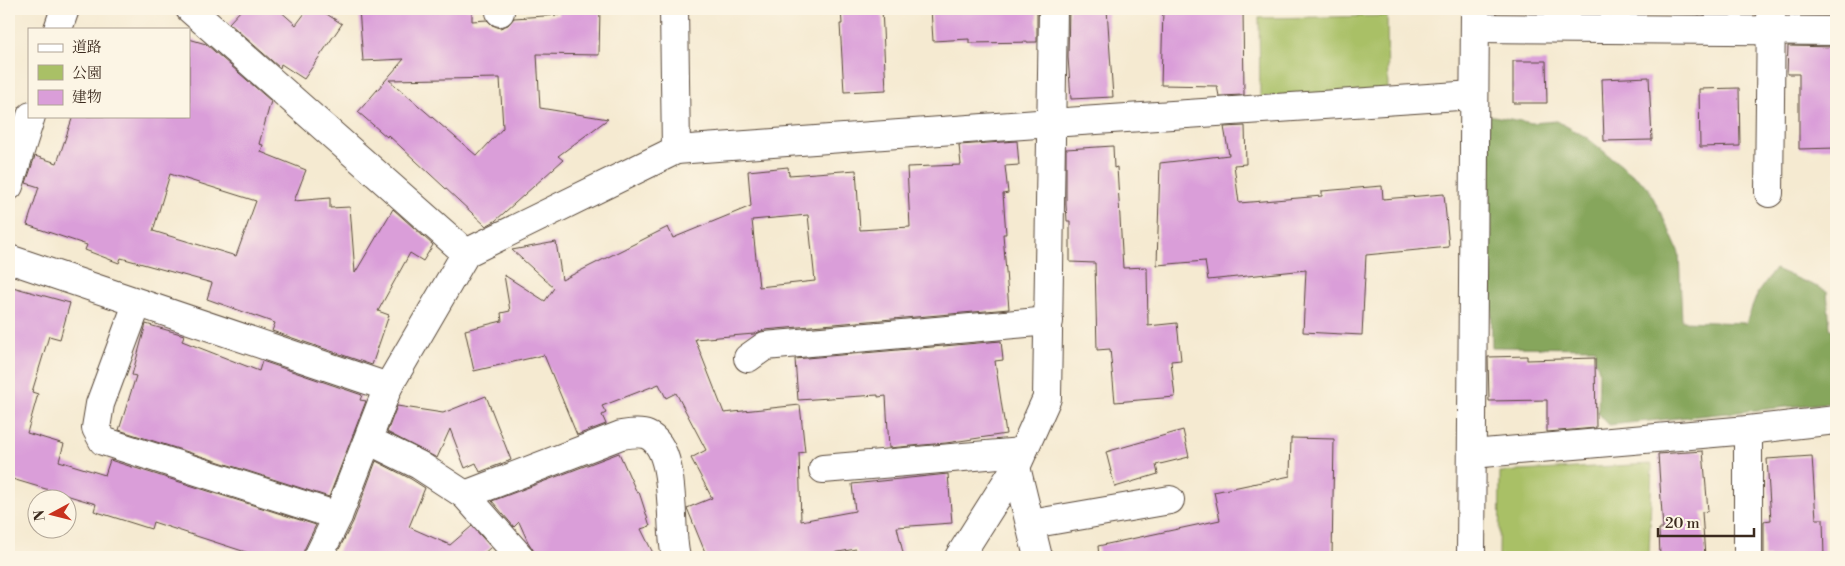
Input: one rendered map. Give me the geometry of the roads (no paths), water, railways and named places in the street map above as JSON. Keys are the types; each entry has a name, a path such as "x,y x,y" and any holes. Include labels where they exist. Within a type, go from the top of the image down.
{"street":[{"path":"58,28 65,9"},
{"path":"190,9 466,253"},
{"path":"674,9 676,150"},
{"path":"959,557 1019,460 1047,398 1053,9"},
{"path":"1471,557 1475,18 1771,20 1836,31"},
{"path":"1769,193 1771,20"},
{"path":"318,557 338,516 388,387 466,253 676,150 1051,123 1474,96"},
{"path":"9,186 30,118"},
{"path":"9,259 137,304 388,387"},
{"path":"137,304 100,404 96,428 103,441 338,516"},
{"path":"748,358 765,346 1049,322"},
{"path":"1472,454 1748,430 1836,420"},
{"path":"1748,430 1748,557"},
{"path":"465,495 621,435 645,434 656,440 666,459 676,557"},
{"path":"368,440 420,465 465,495 520,557"},
{"path":"823,469 1019,460"},
{"path":"1019,460 1038,557"},
{"path":"1031,524 1170,500"}]}
